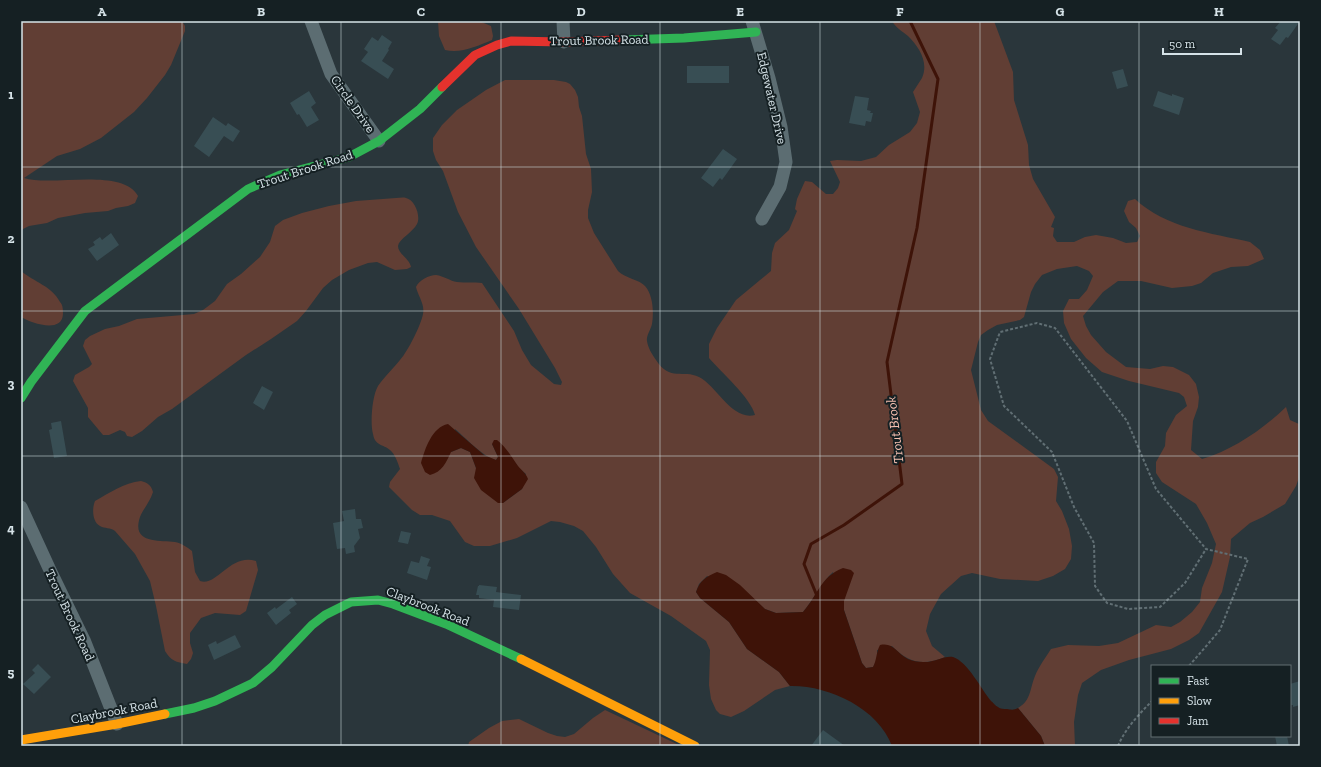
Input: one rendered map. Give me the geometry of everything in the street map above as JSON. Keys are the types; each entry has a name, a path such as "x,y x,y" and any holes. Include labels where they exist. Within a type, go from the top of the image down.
{"street":[{"name":"Circle Drive","path":"311,21 330,74 379,141"},
{"path":"563,21 564,42"},
{"name":"Trout Brook Road","path":"21,398 31,382 85,311 248,189 280,175 349,157 379,141 420,109 476,55 496,45 511,41 564,42 684,38 754,27"},
{"name":"Edgewater Drive","path":"754,27 782,127 786,162 780,187 762,219"},
{"name":"Trout Brook Road","path":"21,507 48,568 84,640 117,724"},
{"name":"Claybrook Road","path":"21,740 117,724 194,708 234,694 253,683 272,667 312,625 324,615 351,602 378,600 393,604 453,628 552,674 638,719 695,746"}],"path":[{"path":"1190,665 1220,630 1248,559 1206,549 1156,489 1127,421 1055,328 1037,323 1000,332 990,359 1004,406 1052,452 1074,507 1094,543 1095,586 1107,603 1128,609 1160,607 1185,584 1206,549"},
{"path":"1118,746 1121,738 1151,702"}],"shaded area":[{"path":"21,21 182,21 185,26 185,31 171,65 147,98 134,112 101,138 80,149 57,156 24,178 51,181 102,180 117,182 130,187 138,196 135,203 108,211 85,213 58,218 47,223 29,226 21,230"},
{"path":"438,21 479,21 491,26 493,36 492,40 463,50 445,50 439,36"},
{"path":"892,21 994,21 1013,72 1014,100 1028,145 1029,165 1033,179 1055,217 1051,227 1054,228 1053,236 1057,242 1074,242 1085,237 1096,235 1113,238 1126,243 1137,242 1140,236 1136,228 1129,222 1124,211 1128,201 1135,199 1147,209 1175,223 1205,232 1250,242 1260,250 1264,259 1248,266 1231,267 1213,273 1201,283 1192,286 1172,288 1141,281 1118,281 1103,292 1083,316 1091,335 1106,352 1126,367 1150,369 1163,366 1173,367 1189,375 1196,384 1199,397 1198,407 1193,421 1191,450 1202,459 1225,450 1247,438 1268,423 1286,407 1290,420 1300,424 1300,475 1296,486 1285,504 1250,523 1231,539 1230,557 1222,592 1199,633 1171,649 1129,660 1101,670 1082,683 1078,695 1074,722 1075,746 1045,746 1041,736 1018,708 1028,698 1037,672 1051,649 1068,645 1099,646 1118,643 1156,625 1171,627 1180,622 1192,612 1200,602 1202,588 1212,563 1216,544 1207,523 1196,504 1162,482 1156,473 1156,462 1165,446 1166,433 1176,415 1187,406 1184,397 1179,393 1129,381 1102,372 1086,358 1071,339 1064,323 1063,311 1069,299 1079,299 1087,290 1093,276 1089,271 1077,266 1057,269 1042,275 1031,292 1024,317 1020,320 997,325 981,335 971,370 981,410 988,421 1054,469 1058,477 1056,501 1062,511 1069,529 1072,546 1071,559 1065,569 1053,576 1038,581 1000,579 972,573 961,576 941,594 930,614 926,631 932,646 945,657 923,662 916,661 904,656 892,646 877,650 877,660 873,667 866,668 862,663 844,610 844,601 833,572 803,612 776,613 765,609 757,602 707,576 699,584 696,592 700,598 729,622 747,649 779,672 790,686 775,690 744,711 731,717 720,714 716,710 711,699 709,685 710,650 706,641 671,616 630,593 613,574 596,547 583,531 574,526 551,521 517,538 490,546 474,546 465,542 450,521 432,515 420,515 412,510 389,487 390,482 400,469 392,452 377,443 374,438 372,429 372,410 374,396 378,386 403,356 417,331 422,319 423,310 416,287 417,284 424,278 430,276 436,275 457,282 482,283 514,331 522,350 531,365 554,384 561,385 562,382 555,368 519,309 476,247 458,212 443,171 436,160 433,151 433,138 442,125 457,110 486,90 505,80 554,80 566,82 575,90 582,116 586,154 591,169 592,192 588,210 588,218 594,233 618,271 643,284 650,294 653,319 647,339 648,346 661,367 666,371 699,377 706,381 725,402 739,413 755,415 742,393 709,358 709,344 717,328 736,300 771,271 772,253 775,243 789,230 797,211 795,209 797,199 805,181 812,182 826,194 833,194 838,188 840,182 830,161 861,161 876,157 889,145 910,132 917,123 920,112 913,92 922,78 924,72 924,61 916,45 908,36 897,28","holes":["455,429 480,451 496,460 498,457 492,444 501,444 519,468 526,474 522,489 503,503 476,468 470,452 461,448 451,452"]},
{"path":"409,199 412,202 418,213 417,224 399,243 398,246 400,252 409,261 411,267 407,269 395,270 377,262 368,263 349,270 332,280 323,288 297,321 246,355 132,437 127,436 125,432 120,430 109,435 103,435 88,417 88,408 73,381 75,375 92,364 83,346 85,340 90,336 105,329 119,326 137,319 194,314 203,310 215,301 227,284 260,257 270,242 275,226 283,220 302,213 356,201"},
{"path":"21,271 48,288 57,297 62,305 63,314 61,320 57,324 38,324 21,317"},
{"path":"448,424 484,455 496,460 498,457 492,444 494,440 497,440 506,449 527,477 528,479 522,489 503,503 498,503 481,490 474,478 476,468 470,452 461,448 451,452 438,472 430,475 425,472 421,463 427,445 433,434 438,429"},
{"path":"141,481 149,485 153,492 140,517 138,526 139,532 148,539 177,543 184,545 192,551 195,572 200,581 206,582 231,565 239,562 247,560 256,561 258,570 246,611 240,615 215,613 201,618 190,633 190,643 193,653 187,664 174,660 169,657 165,651 150,581 135,554 115,531 100,526 94,518 93,507 95,501 123,486"},
{"path":"843,568 851,570 854,573 844,601 844,610 862,663 866,668 873,667 880,645 885,644 892,647 904,657 917,662 927,662 946,657 953,657 964,664 996,706 1003,709 1013,710 1018,708 1041,736 1045,746 892,746 885,732 876,720 850,701 820,690 790,686 779,672 747,649 729,622 700,598 696,592 704,579 717,572 726,575 740,585 765,609 776,613 803,612 824,581 829,576"},
{"path":"605,710 681,746 468,746 469,742 502,721 519,719 548,733 565,737 574,734"}],"building":[{"path":"1281,21 1300,21 1288,38 1286,37 1280,45 1271,39 1278,30 1275,28"},
{"path":"382,35 392,42 382,61 394,69 388,79 361,61 368,52 364,49 372,37 378,41"},
{"path":"687,66 729,66 729,83 687,83"},
{"path":"1123,69 1128,86 1117,89 1112,72"},
{"path":"309,91 316,103 311,107 319,120 307,127 299,114 297,115 290,103"},
{"path":"1158,91 1184,98 1179,115 1153,106"},
{"path":"855,96 869,98 867,110 871,111 870,113 873,113 871,122 866,121 865,126 849,123"},
{"path":"213,117 226,126 228,123 240,131 233,142 224,136 209,157 194,146"},
{"path":"723,149 737,159 722,180 720,178 713,187 701,178"},
{"path":"111,233 119,245 97,261 88,249 95,245 93,242 100,237 102,240"},
{"path":"262,386 273,392 264,410 253,403"},
{"path":"61,421 67,456 54,458 49,430 52,429 51,423"},
{"path":"355,509 356,519 361,519 363,528 358,529 360,538 354,546 355,552 346,554 345,548 337,549 333,523 344,521 342,511"},
{"path":"401,531 411,533 408,544 398,542"},
{"path":"421,556 430,559 427,566 431,567 427,580 407,573 411,561 419,563"},
{"path":"479,585 497,587 496,592 521,595 519,610 493,607 494,600 479,598 479,595 476,595"},
{"path":"292,597 297,604 289,610 291,613 276,625 267,613 275,607 276,609"},
{"path":"235,635 241,647 214,660 208,645 216,641 217,644"},
{"path":"38,664 51,677 34,694 23,684 35,673 32,670"},
{"path":"1300,681 1300,705 1293,707 1293,705 1291,705 1291,684"},
{"path":"823,730 845,746 811,746"},
{"path":"1275,737 1287,737 1289,746 1277,746"}],"waterway":[{"name":"Trout Brook","path":"817,596 804,564 811,544 844,525 902,484 887,362 917,228 938,79 910,21"}],"traffic: fast":[{"path":"623,40 684,38 756,32"},
{"path":"21,398 31,382 85,311 248,189 280,175 349,157 379,141 420,109 442,87"},
{"path":"165,714 194,708 215,701 253,683 272,667 312,625 325,615 351,602 378,600 393,604 446,624 521,659"}],"traffic: slow":[{"path":"521,659 695,746"},
{"path":"21,740 117,724 165,714"}],"traffic: jam":[{"path":"442,87 475,55 497,45 511,41 564,42 623,40"}]}
